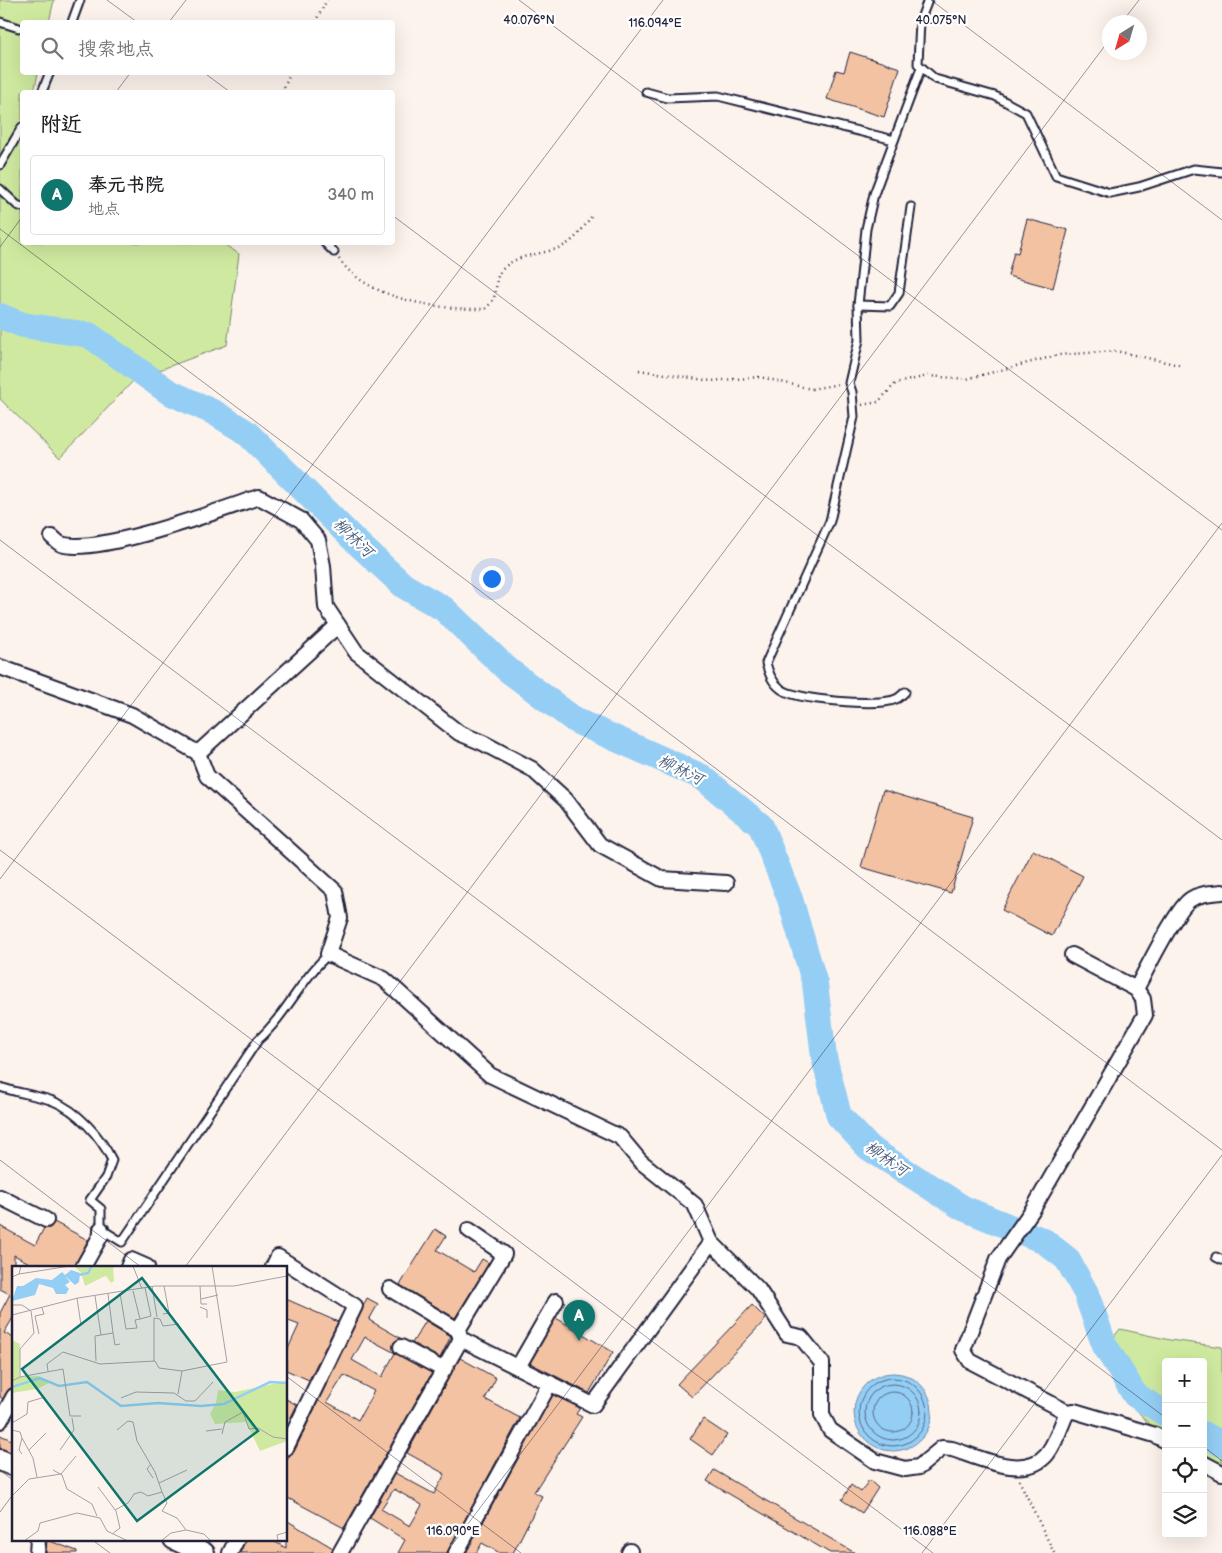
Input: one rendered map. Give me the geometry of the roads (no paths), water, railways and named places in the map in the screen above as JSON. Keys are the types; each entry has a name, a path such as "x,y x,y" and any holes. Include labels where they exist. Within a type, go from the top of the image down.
{"street":[{"path":"52,537 61,544 94,545 169,526 259,497 300,520 318,540 323,566 326,607 356,652 459,733 484,743 532,770 566,800 600,846 662,880 726,883"},
{"path":"198,753 338,625"},
{"path":"0,667 132,715 198,753 207,776 335,891 340,918 329,954 384,979 490,1075 620,1137 640,1161 695,1205 711,1242 758,1289 787,1334 801,1337 822,1363 822,1415 830,1430 875,1461 904,1469 919,1467 942,1448 952,1449 1013,1467 1035,1463 1047,1454 1067,1412"},
{"path":"1136,989 1176,917 1190,899 1203,894 1222,892"},
{"path":"1072,955 1136,989 1143,999 1145,1016 1033,1209 998,1259 963,1350 970,1361 1067,1412 1074,1411 1155,1435 1162,1439"},
{"path":"0,1197 46,1220"},
{"path":"84,1266 100,1235 101,1229"},
{"path":"340,1553 444,1370 460,1335 504,1254 469,1230"},
{"path":"390,1290 460,1335 593,1405 711,1242"},
{"path":"273,1266 278,1256 355,1306 288,1444"},
{"path":"128,1266 131,1260 145,1266"},
{"path":"518,1367 556,1301"},
{"path":"401,1347 444,1370"},
{"path":"456,1553 550,1383"},
{"path":"0,1421 12,1400"},
{"path":"0,1460 12,1465"},
{"path":"1207,1465 1222,1473"},
{"path":"37,1553 38,1540"},
{"path":"176,1540 204,1553"},
{"path":"230,1553 236,1540"}],"lane":[{"path":"73,20 80,0"},
{"path":"928,0 920,22 917,56 921,68 935,79 995,96 1026,113 1056,176 1110,193 1139,187 1194,169 1222,172"},
{"path":"0,22 20,27"},
{"path":"905,692 897,699 868,703 797,696 782,690 771,679 766,663 830,521 854,417 849,383 859,340 858,305 866,229 874,194 921,68"},
{"path":"43,90 49,75"},
{"path":"646,92 668,98 718,96 894,140"},
{"path":"0,166 20,130"},
{"path":"0,190 20,206"},
{"path":"858,305 890,306 899,293 911,207"},
{"path":"327,245 334,252"},
{"path":"0,1087 52,1101 70,1109 103,1142 112,1160 106,1177 90,1200 101,1209 101,1229 122,1242 258,1040 274,1026 314,967 329,954"}],"water":[{"path":"893,1373 908,1376 921,1384 929,1397 932,1412 929,1427 921,1440 908,1448 893,1451 878,1448 865,1440 857,1427 854,1412 857,1397 865,1384 878,1376"}],"waterway":[{"name":"柳林河","path":"0,316 23,325 89,335 169,392 215,413 246,432 352,538 404,586 444,609 508,670 576,721 702,777 761,826 790,899 815,984 824,1057 839,1116 869,1148 963,1208 1044,1241 1067,1259 1086,1293 1104,1344 1135,1395 1162,1412"},
{"name":"柳林河","path":"1207,1436 1222,1444"}],"place":[{"name":"奉元书院","path":"579,1341"}]}
